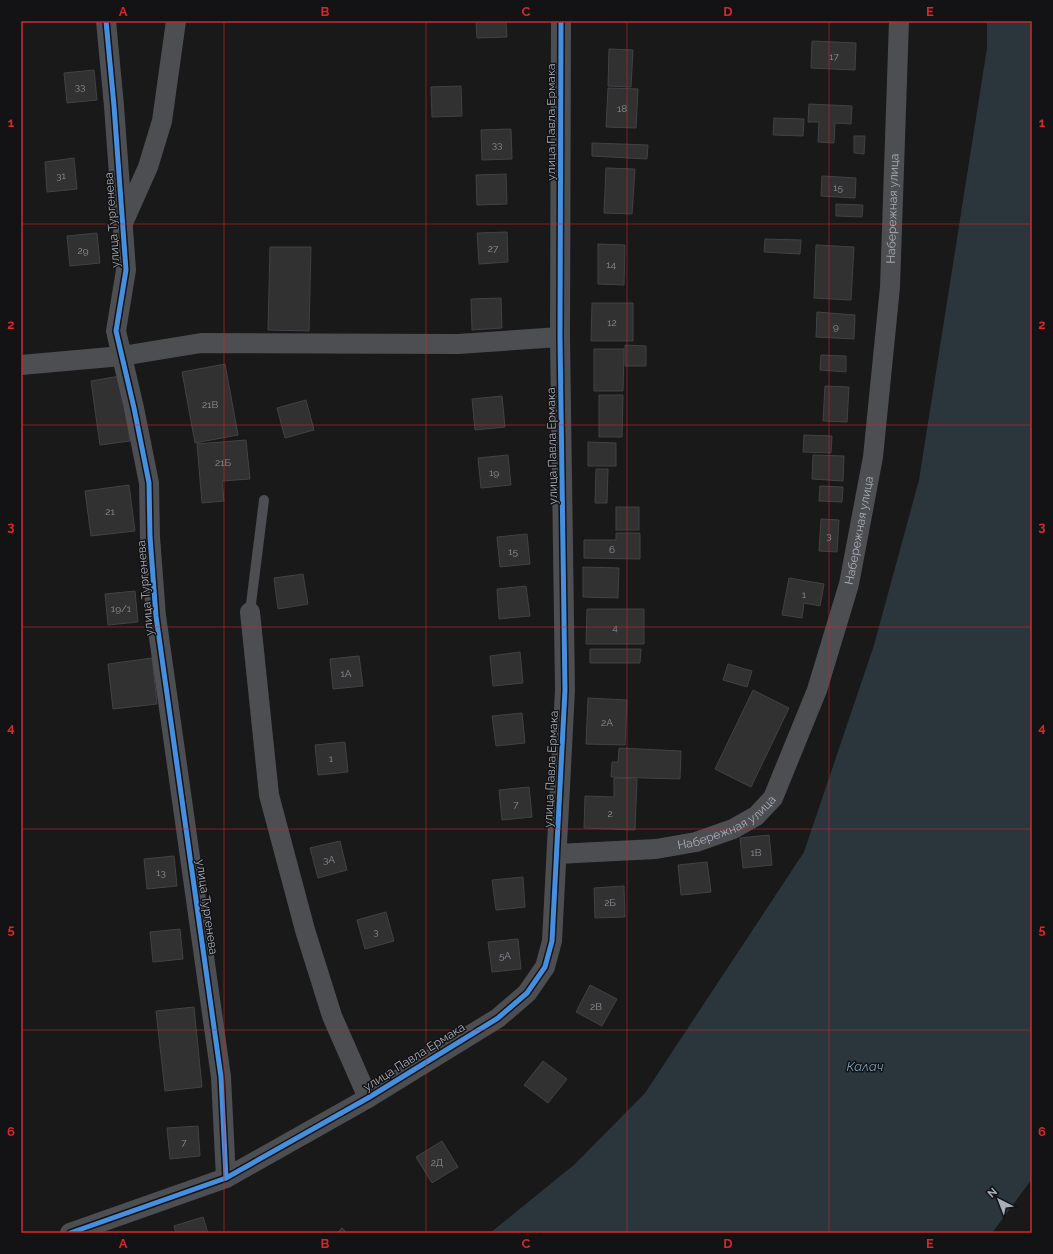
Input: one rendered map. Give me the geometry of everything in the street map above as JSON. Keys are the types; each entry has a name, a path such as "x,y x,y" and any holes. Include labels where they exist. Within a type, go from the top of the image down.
{"street":[{"name":"улица Тургенева","path":"106,21 126,270 116,332 134,408 149,483 150,537 156,616 221,1076 226,1178"},
{"path":"123,224 148,167 162,121 176,21"},
{"name":"улица Павла Ермака","path":"70,1233 226,1178 368,1098 498,1018 528,993 545,967 552,941 565,690 560,337 562,21"},
{"name":"Набережная улица","path":"557,854 656,849 696,842 733,829 756,816 773,798 817,690 849,584 873,457 890,287 899,21"},
{"path":"21,365 122,356 201,343 458,344 560,337"},
{"path":"250,612 270,795 305,930 332,1016 368,1098"}],"lane":[{"path":"250,612 264,500"}],"water":[{"name":"Калач","path":"987,21 1032,21 1032,1179 992,1233 490,1233 575,1164 645,1093 804,852 874,645 919,480 987,48"}],"building":[{"path":"476,21 506,21 507,37 477,38"},
{"path":"812,41 856,43 855,70 811,68"},
{"path":"609,49 633,50 631,87 608,86"},
{"path":"94,70 97,100 67,103 64,73"},
{"path":"461,86 462,116 432,117 431,87"},
{"path":"608,88 638,89 636,128 606,127"},
{"path":"809,104 852,106 851,124 835,123 834,143 818,142 819,122 808,122"},
{"path":"774,118 804,119 803,136 773,135"},
{"path":"511,129 512,159 482,160 481,130"},
{"path":"854,136 865,136 864,154 854,153"},
{"path":"592,143 648,145 647,159 592,156"},
{"path":"74,158 77,189 47,192 45,162"},
{"path":"606,168 635,169 632,214 604,213"},
{"path":"506,174 507,204 477,205 476,175"},
{"path":"822,176 856,178 855,198 821,196"},
{"path":"836,204 863,205 862,217 836,216"},
{"path":"507,232 508,262 479,264 477,233"},
{"path":"97,233 100,263 70,266 67,236"},
{"path":"765,239 801,240 800,254 764,252"},
{"path":"598,244 625,245 624,285 598,284"},
{"path":"816,245 854,247 851,300 814,298"},
{"path":"270,247 311,247 309,331 268,330"},
{"path":"501,298 502,328 472,330 471,299"},
{"path":"592,303 633,303 633,341 591,341"},
{"path":"817,312 855,315 854,339 816,337"},
{"path":"625,345 646,346 646,366 625,366"},
{"path":"594,349 624,349 623,391 594,391"},
{"path":"821,355 846,356 846,372 820,370"},
{"path":"225,364 238,435 195,443 182,372"},
{"path":"120,376 130,441 100,445 91,381"},
{"path":"825,386 849,387 847,422 823,421"},
{"path":"599,395 623,395 622,437 599,437"},
{"path":"502,396 505,427 475,430 472,399"},
{"path":"306,400 314,430 285,438 277,408"},
{"path":"804,435 832,436 831,453 803,452"},
{"path":"246,440 250,479 222,481 224,501 202,503 197,444"},
{"path":"588,442 616,443 616,466 588,466"},
{"path":"508,455 511,485 481,488 478,458"},
{"path":"813,455 844,456 843,481 812,479"},
{"path":"596,469 608,469 607,503 595,503"},
{"path":"129,485 135,531 91,536 85,491"},
{"path":"820,486 843,487 842,502 819,501"},
{"path":"616,507 639,507 639,530 616,530"},
{"path":"821,519 839,520 837,552 819,551"},
{"path":"616,533 640,533 640,559 584,558 584,540 616,540"},
{"path":"527,534 530,564 500,567 497,537"},
{"path":"583,567 619,568 618,598 583,597"},
{"path":"303,574 308,604 278,609 274,578"},
{"path":"789,578 824,584 820,606 804,603 802,618 782,615"},
{"path":"526,586 530,616 499,619 497,589"},
{"path":"135,591 138,622 108,625 105,594"},
{"path":"587,609 644,609 644,644 586,644"},
{"path":"590,649 641,649 640,663 590,663"},
{"path":"520,652 523,683 493,686 490,656"},
{"path":"359,656 363,686 333,689 330,659"},
{"path":"152,658 157,704 113,709 108,664"},
{"path":"728,664 752,671 747,687 723,680"},
{"path":"753,690 789,708 751,787 715,769"},
{"path":"588,698 627,700 625,745 586,744"},
{"path":"522,713 525,743 496,746 492,716"},
{"path":"345,742 348,772 318,775 315,745"},
{"path":"619,748 681,751 680,779 611,777 612,762 618,762"},
{"path":"614,778 637,779 635,830 584,828 585,796 614,797"},
{"path":"529,787 532,817 502,820 499,790"},
{"path":"769,835 772,865 743,868 740,838"},
{"path":"340,841 347,870 318,878 310,848"},
{"path":"174,856 177,886 147,889 144,859"},
{"path":"707,862 711,892 681,895 678,865"},
{"path":"523,877 525,907 496,910 492,880"},
{"path":"624,886 625,917 595,918 594,888"},
{"path":"386,912 394,941 365,949 357,920"},
{"path":"180,929 183,959 153,962 150,932"},
{"path":"518,939 521,969 492,972 488,942"},
{"path":"590,985 617,999 602,1026 576,1012"},
{"path":"194,1007 202,1087 165,1091 156,1011"},
{"path":"543,1061 567,1079 548,1103 524,1085"},
{"path":"198,1126 200,1156 170,1159 167,1128"},
{"path":"442,1141 458,1167 432,1183 416,1157"},
{"path":"203,1217 208,1233 176,1233 174,1226"},
{"path":"342,1228 347,1233 337,1233"}],"cycle path":[{"path":"106,21 126,270 116,331 134,408 149,483 150,537 156,616 221,1077 226,1178"},
{"path":"70,1233 226,1178 368,1098 498,1018 527,993 545,967 552,941 565,690 560,337 561,21"}]}
